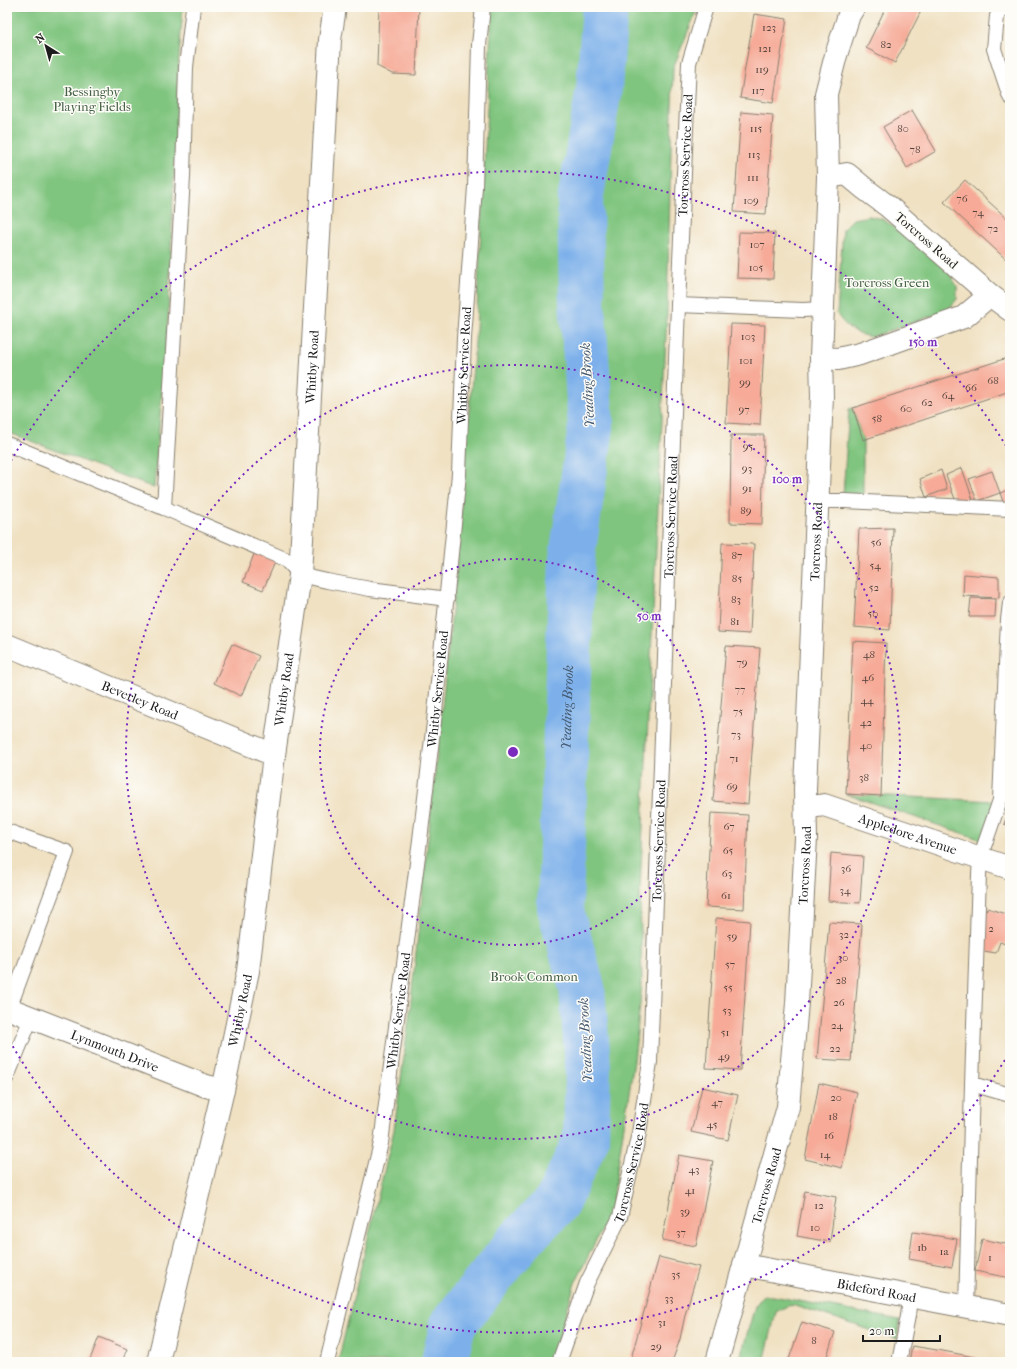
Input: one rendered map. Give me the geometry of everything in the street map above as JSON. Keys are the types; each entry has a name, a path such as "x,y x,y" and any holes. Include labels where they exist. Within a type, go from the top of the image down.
{"street":[{"name":"Whitby Road","path":"158,1362 223,1090 248,971 274,755 300,575 330,40 335,7"},
{"name":"Torcross Road","path":"717,1362 788,1107 798,995 806,838 805,789 822,396 821,358 828,177 826,94 836,55 849,15 854,7"},
{"name":"Torcross Road","path":"828,177 847,174 889,207 990,295 1010,310"},
{"path":"821,358 838,359 860,354 964,317 990,295"},
{"name":"Beverley Road","path":"7,645 274,755"},
{"name":"Appledore Avenue","path":"806,808 824,805 1010,868"},
{"name":"Lynmouth Drive","path":"8,1008 206,1086 223,1090"},
{"name":"Bideford Road","path":"744,1265 1010,1316"}],"lane":[{"path":"164,508 183,177 186,67 193,7"},
{"name":"Whitby Service Road","path":"328,1362 381,1143 420,840 447,599 459,474 464,338 475,187 479,45 483,7"},
{"name":"Torcross Service Road","path":"559,1362 587,1283 620,1217 639,1133 650,1062 678,305 689,63 706,7"},
{"path":"1004,7 997,16 994,49 1010,97"},
{"path":"678,305 803,310 823,309"},
{"path":"7,444 287,560 300,575 327,582 447,599"},
{"path":"818,501 1010,509"},
{"path":"966,1307 980,858 1000,800 1010,603"},
{"path":"7,831 67,852 8,1008"},
{"path":"7,1077 31,1018"},
{"path":"972,1084 1010,1095"},
{"path":"899,1362 908,1316 910,1296"}],"green space":[{"name":"Bessingby Playing Fields","path":"7,7 183,7 179,58 168,320 154,488 7,432"},
{"name":"Brook Common","path":"492,7 698,7 673,68 667,314 640,891 642,985 634,1061 611,1210 575,1283 552,1362 338,1362 394,1130 409,1019 454,593 476,330"},
{"name":"Torcross Green","path":"869,216 882,219 893,226 946,268 957,286 957,299 948,310 872,337 852,330 844,323 837,314 843,229 853,219"},
{"path":"853,408 863,440 863,495 843,495 849,409"},
{"path":"846,794 995,801 982,840"},
{"path":"763,1296 773,1296 900,1320 897,1339 795,1305 787,1306 776,1312 764,1362 739,1362 755,1306"}],"building":[{"path":"379,7 419,7 416,75 392,74 377,66"},
{"path":"886,7 923,7 895,63 866,48"},
{"path":"754,14 787,19 773,103 740,98"},
{"path":"912,110 936,151 907,168 883,127"},
{"path":"741,112 773,115 766,214 734,212"},
{"path":"965,180 1010,221 1010,263 944,202"},
{"path":"739,232 775,233 773,279 737,278"},
{"path":"731,324 765,325 760,425 726,423"},
{"path":"1010,357 1010,391 863,440 853,408"},
{"path":"731,435 764,435 762,524 730,523"},
{"path":"962,468 973,500 955,499 946,475"},
{"path":"941,470 947,489 926,497 920,479"},
{"path":"992,471 1000,493 977,501 969,479"},
{"path":"1010,489 1010,504 1005,507 1000,493"},
{"path":"893,528 890,630 854,627 859,529"},
{"path":"722,543 754,544 750,634 718,632"},
{"path":"255,552 276,560 263,590 243,582"},
{"path":"964,574 999,577 999,598 963,596"},
{"path":"971,598 996,599 995,617 969,617"},
{"path":"853,641 886,643 881,796 846,794"},
{"path":"232,644 259,656 241,696 214,683"},
{"path":"726,646 760,648 748,804 713,801"},
{"path":"1010,807 1010,826 1004,824"},
{"path":"711,813 748,815 744,909 706,907"},
{"path":"831,853 863,856 860,903 828,901"},
{"path":"987,908 1010,915 1010,946 1000,942 996,953 977,950 979,910 986,911"},
{"path":"716,918 750,921 740,1070 706,1068"},
{"path":"829,922 862,924 851,1061 817,1059"},
{"path":"819,1083 857,1092 842,1168 805,1159"},
{"path":"702,1087 738,1095 728,1140 691,1132"},
{"path":"679,1155 713,1161 696,1246 662,1240"},
{"path":"805,1191 836,1197 830,1242 797,1236"},
{"path":"913,1232 957,1239 952,1267 909,1259"},
{"path":"982,1239 1010,1245 1010,1278 975,1271"},
{"path":"659,1257 699,1267 685,1315 680,1339 672,1362 630,1362"},
{"path":"802,1322 835,1332 825,1362 788,1362"},
{"path":"99,1337 127,1349 122,1362 89,1362"},
{"path":"912,1346 943,1351 1000,1362 909,1362"}],"waterway":[{"name":"Yeading Brook","path":"444,1362 453,1324 522,1238 557,1202 586,1139 588,1066 582,988 560,908 572,557 591,427 582,301 580,201 599,88 605,7"}]}
